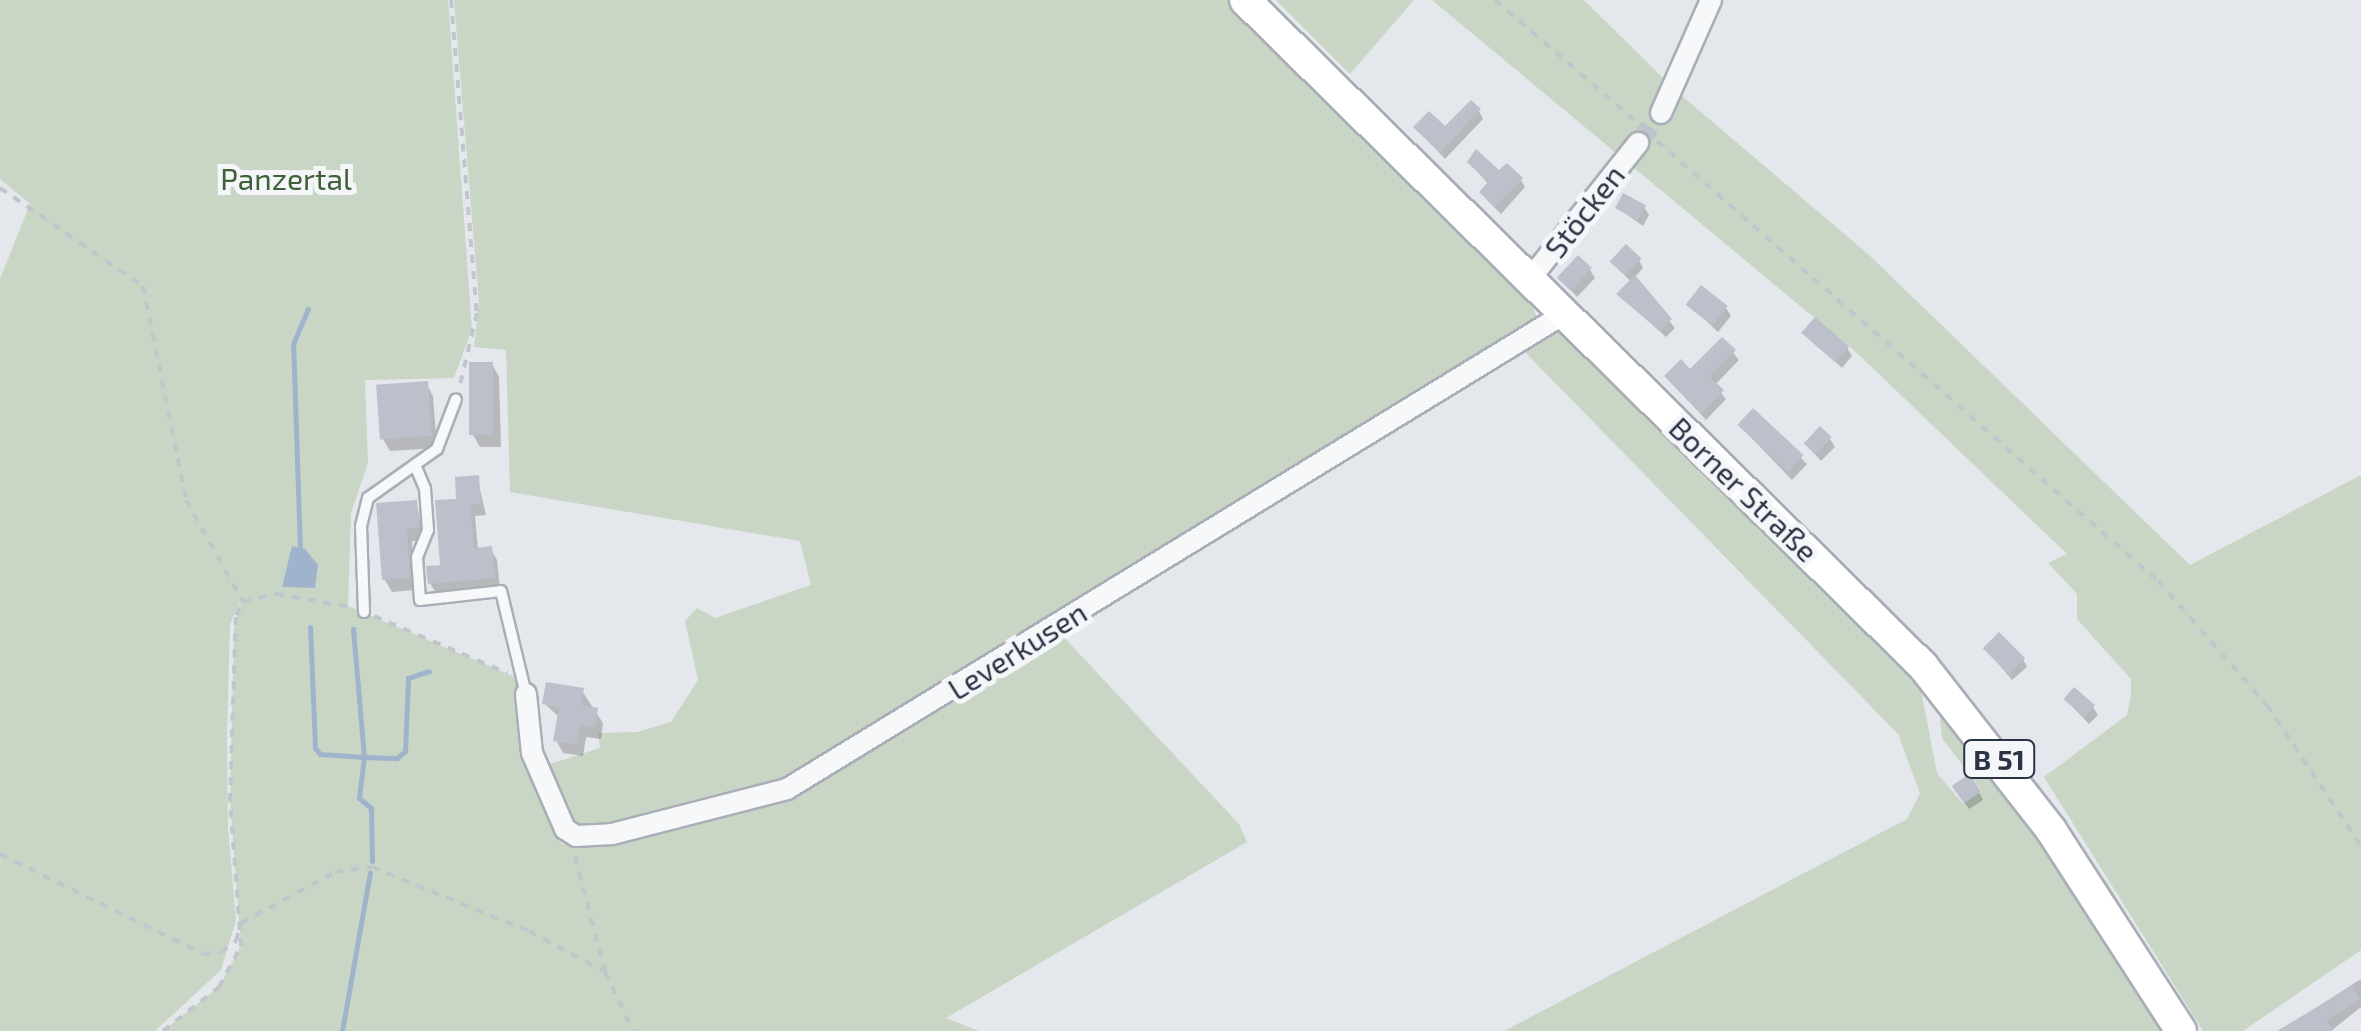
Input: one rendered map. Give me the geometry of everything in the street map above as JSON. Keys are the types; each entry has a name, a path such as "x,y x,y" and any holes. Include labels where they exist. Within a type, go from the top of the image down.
{"main road":[{"name":"Borner Straße","path":"1245,0 1952,698 2051,830 2181,1031"}],"street":[{"path":"1661,113 1710,0"},
{"name":"Stöcken","path":"1530,279 1644,135"},
{"name":"Leverkusen","path":"576,836 612,834 807,780 1564,314"},
{"path":"526,694 532,753 564,829 576,836"}],"lane":[{"path":"364,612 361,526 368,498 436,450 456,399"},
{"path":"415,465 425,490 428,530 417,557 420,600 501,590 526,694"}],"path":[{"path":"451,0 477,313 456,399"},
{"path":"1495,0 1644,135 2158,582 2267,705 2361,846"},
{"path":"0,188 142,286 186,500 242,602 234,627 230,801 240,923 234,967 219,987 163,1031"},
{"path":"242,602 301,595 364,612 513,676 526,694"},
{"path":"576,836 580,885 605,972 633,1031"},
{"path":"0,854 203,954 236,941 240,923 336,872 372,867 529,931 605,972"}],"green space":[{"name":"Panzertal","path":"0,0 448,0 472,329 454,378 365,380 368,463 351,513 348,606 513,676 526,694 531,773 562,844 593,844 554,797 541,767 600,748 598,733 637,732 671,722 698,680 685,621 697,608 715,618 811,585 800,541 510,492 506,350 474,347 479,303 454,0 1228,0 1525,291 1537,317 1057,630 1239,824 1247,842 946,1018 979,1031 163,1031 219,987 241,946 230,801 234,627 241,600 230,624 227,733 228,827 236,920 221,970 155,1031 0,1031 0,279 30,204 0,179"},
{"path":"1276,0 1414,0 1350,74"},
{"path":"1432,0 1584,0 1675,90 1869,255 2190,565 2361,475 2361,950 2243,1031 2203,1031 2044,777 2127,715 2131,694 2131,679 2077,619 2077,594 2048,563 2067,554 1858,354"},
{"path":"1552,330 1567,335 1621,384 1920,685 1937,773 1963,804 1982,791 1942,738 1939,707 1979,748 2169,1031 1504,1031 1907,819 1920,793 1898,734 1523,350"},
{"path":"2037,782 2109,886 2181,1004 2033,785"}],"water":[{"path":"292,546 305,549 318,565 315,588 282,587"}],"building":[{"path":"1471,100 1481,109 1440,153 1413,127 1429,111 1445,126"},
{"path":"1476,149 1499,170 1507,163 1523,178 1495,207 1479,192 1488,182 1467,162"},
{"path":"1623,193 1646,205 1638,220 1615,208"},
{"path":"1626,244 1641,258 1625,276 1610,262"},
{"path":"1578,255 1592,268 1571,291 1557,278"},
{"path":"1635,275 1672,319 1660,331 1616,294"},
{"path":"1701,285 1728,306 1712,326 1686,305"},
{"path":"1815,317 1849,347 1835,362 1801,333"},
{"path":"1722,337 1736,350 1710,377 1724,390 1701,414 1664,376 1681,359 1690,369"},
{"path":"469,362 493,362 493,435 469,435"},
{"path":"428,381 432,436 380,439 376,385"},
{"path":"1753,408 1803,455 1788,472 1737,425"},
{"path":"1820,426 1832,437 1815,454 1804,444"},
{"path":"479,475 481,504 470,504 474,548 492,546 495,578 428,584 426,566 440,565 435,500 456,499 455,477"},
{"path":"417,500 419,528 407,529 410,578 382,580 376,503"},
{"path":"1999,632 2025,658 2009,674 1983,648"},
{"path":"546,682 584,688 581,705 598,708 595,727 580,725 577,745 553,741 559,707 542,704"},
{"path":"2074,687 2095,705 2085,717 2064,699"},
{"path":"1969,774 1981,791 1964,803 1952,786"},
{"path":"2352,986 2360,999 2327,1020 2333,1031 2277,1031"}],"waterway":[{"path":"300,550 293,344 308,309"},
{"path":"310,627 315,748 320,754 364,757 359,798 371,808 372,861"},
{"path":"353,629 364,757 397,758 405,751 408,678 429,671"},
{"path":"342,1031 370,872"}],"tunnel":[{"path":"1638,143 1661,113"}]}
